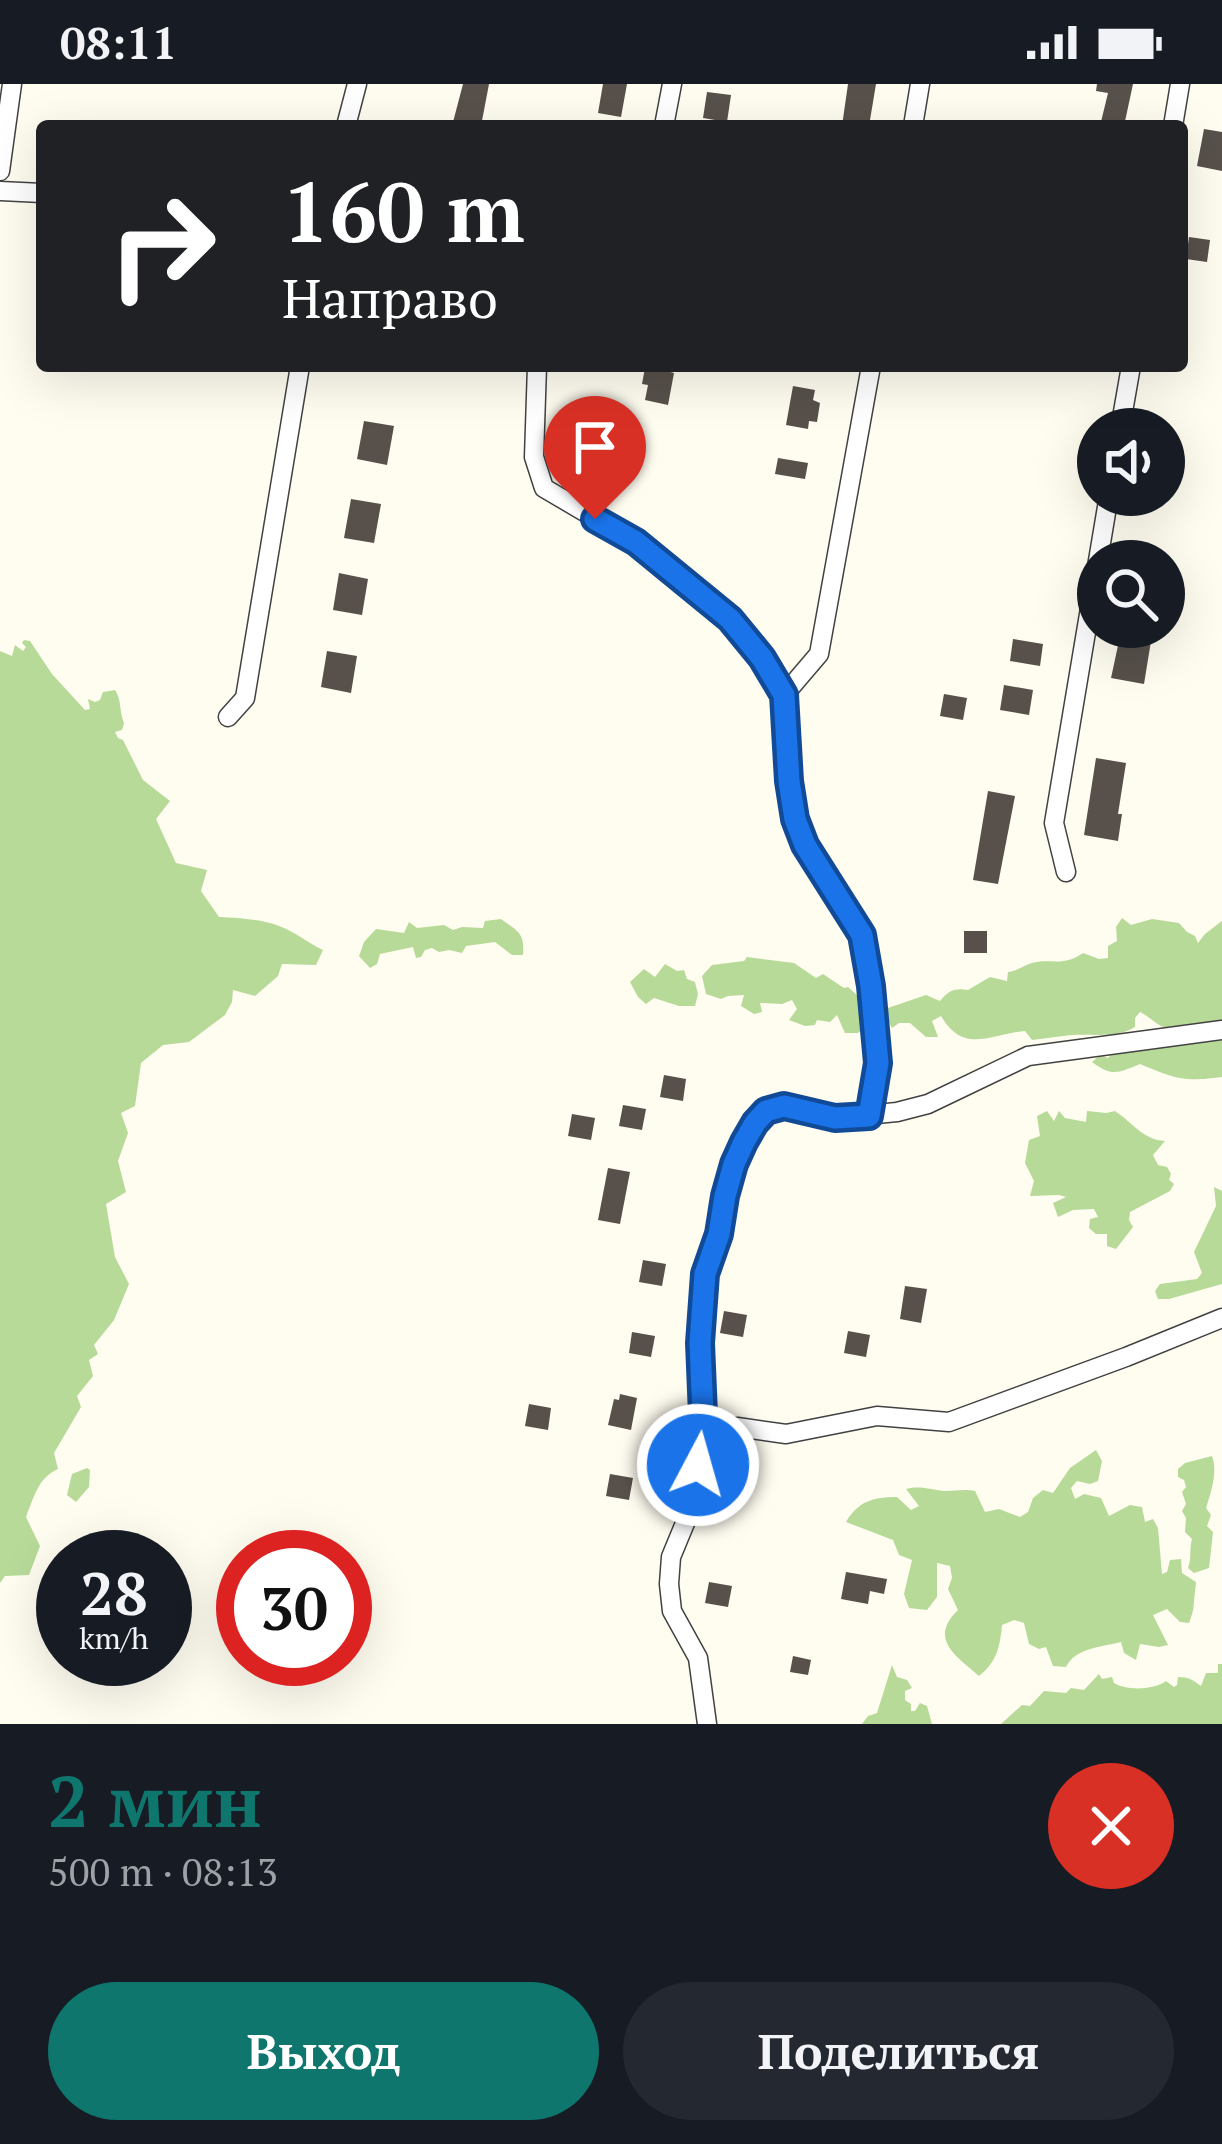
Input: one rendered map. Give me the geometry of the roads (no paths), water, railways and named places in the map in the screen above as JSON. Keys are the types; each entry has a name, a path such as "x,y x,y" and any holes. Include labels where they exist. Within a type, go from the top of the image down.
{"street":[{"path":"0,170 12,84"},
{"path":"348,120 357,84"},
{"path":"665,120 672,84"},
{"path":"914,120 920,84"},
{"path":"1174,120 1180,84"},
{"path":"0,191 36,193"},
{"path":"228,717 245,698 299,372"},
{"path":"537,372 534,457 544,488 636,542 730,619 784,695 795,819 805,845 862,935 878,1063 869,1116"},
{"path":"784,695 819,653 870,372"},
{"path":"1124,408 1130,372"},
{"path":"1066,872 1054,823 1105,516"},
{"path":"707,1724 698,1658 672,1611 671,1557 690,1511 704,1439 700,1343 705,1274 734,1164 755,1123 766,1111 784,1106 835,1118 869,1116 928,1104 1028,1056 1222,1030"},
{"path":"704,1439 737,1427 786,1434 877,1416 949,1422 1222,1318"}]}
